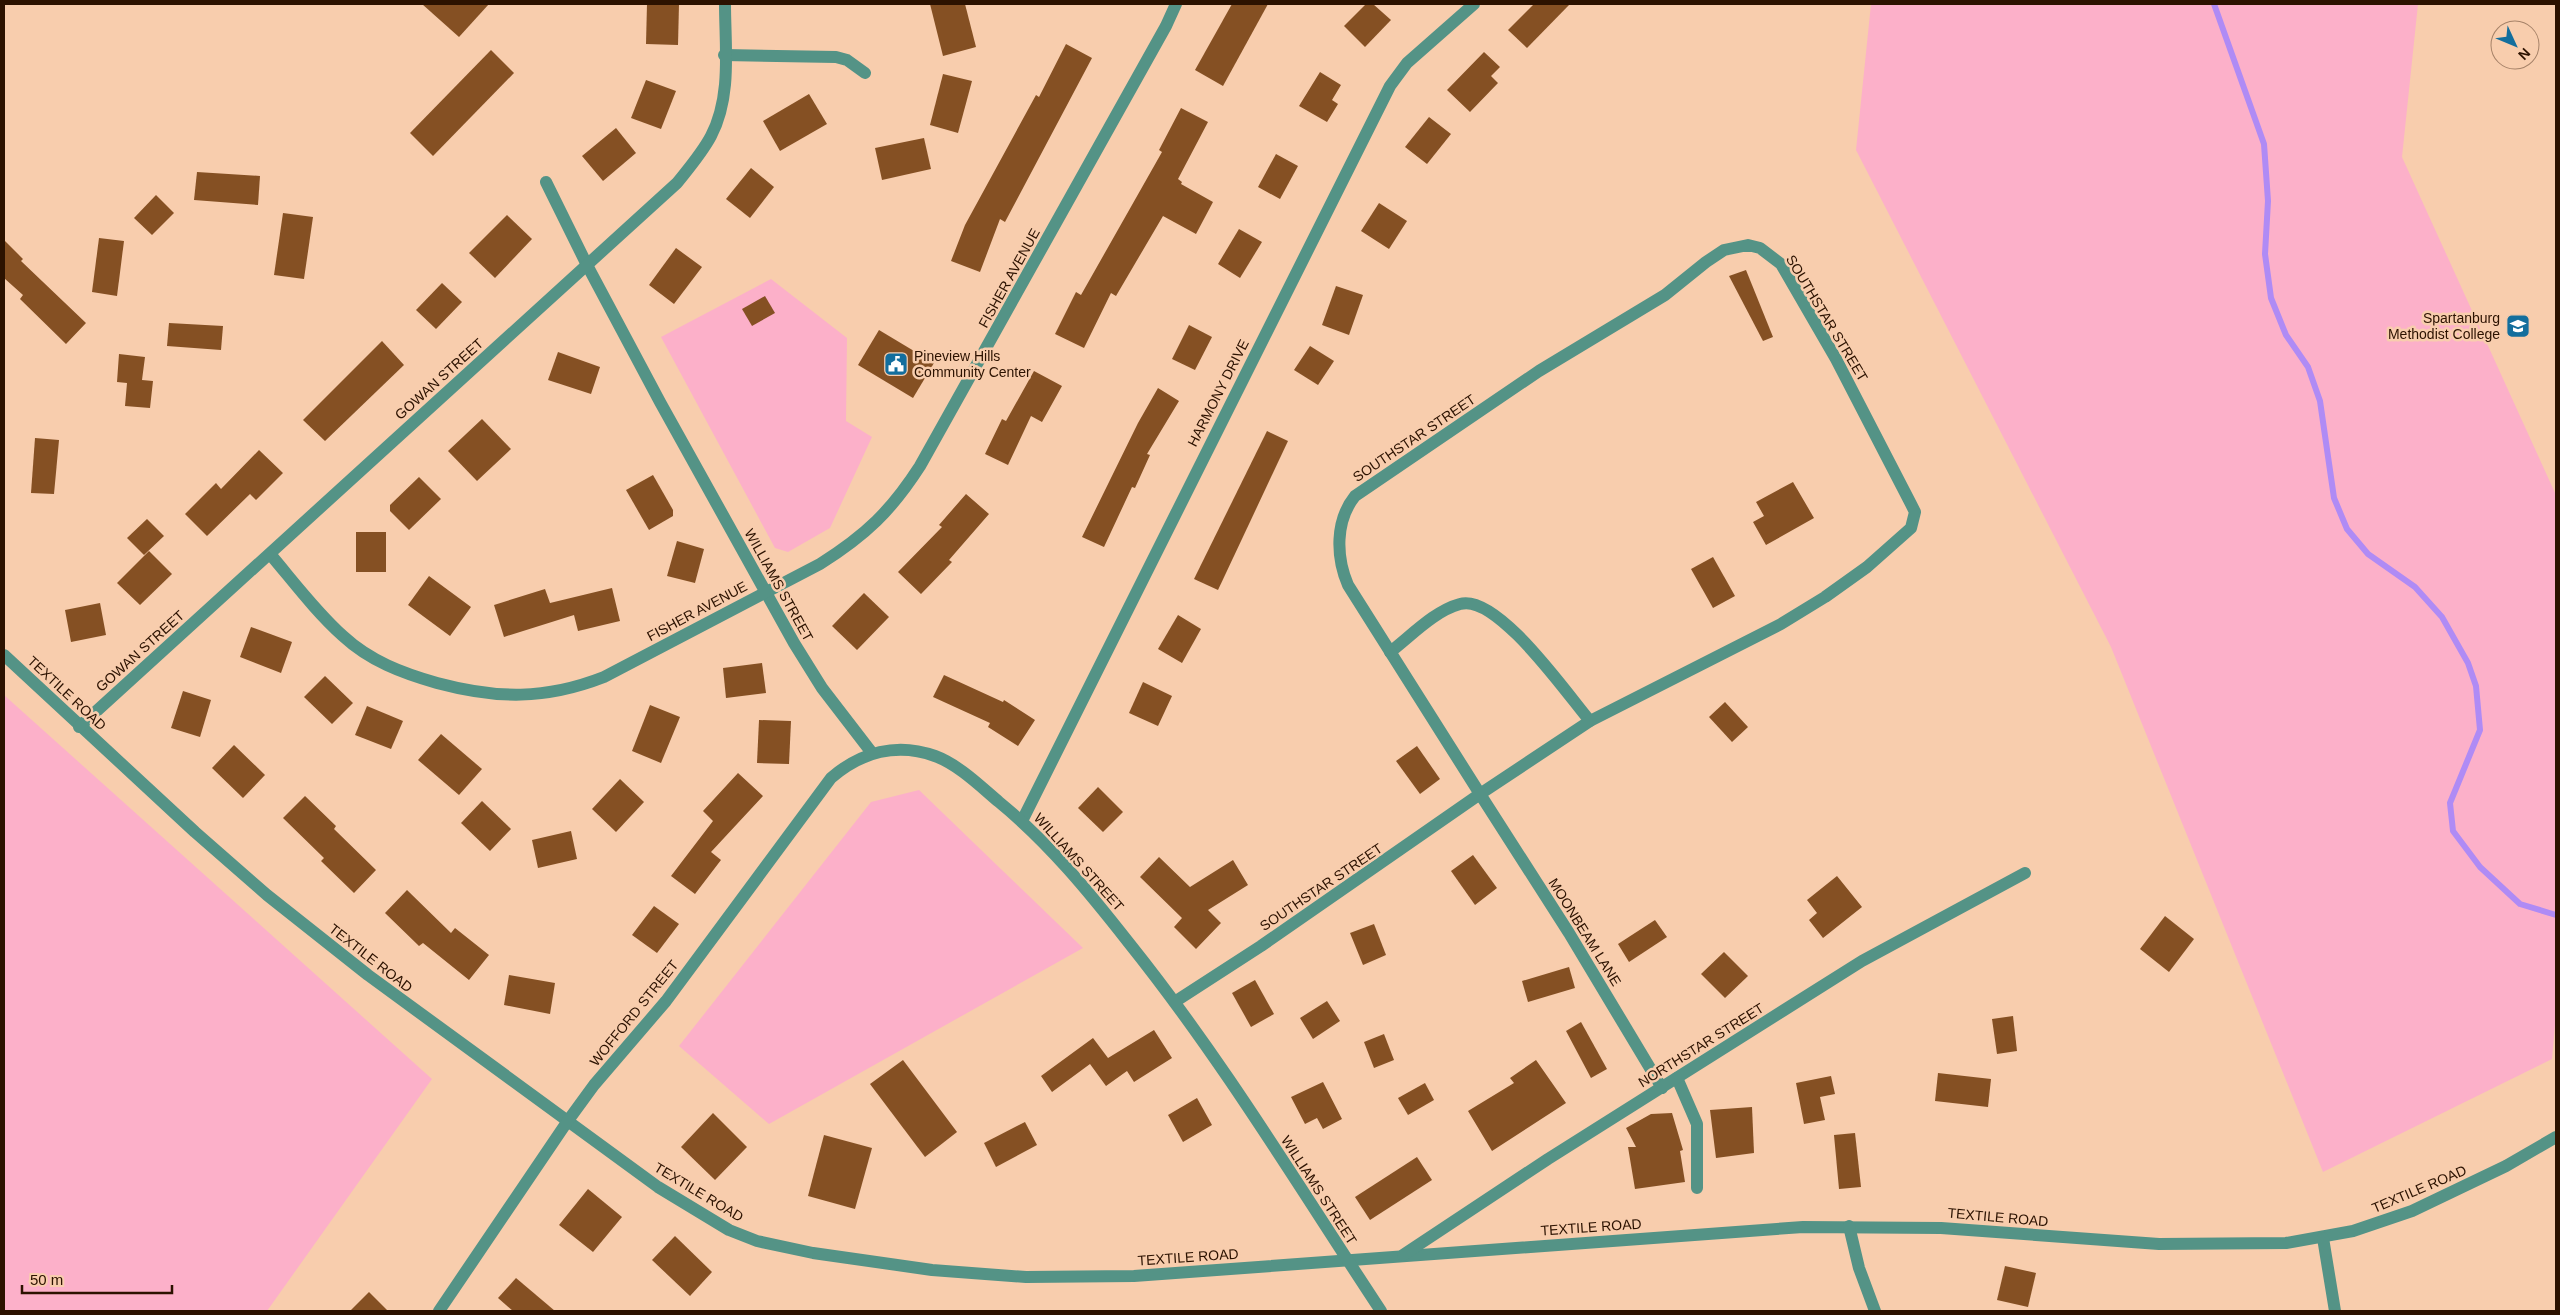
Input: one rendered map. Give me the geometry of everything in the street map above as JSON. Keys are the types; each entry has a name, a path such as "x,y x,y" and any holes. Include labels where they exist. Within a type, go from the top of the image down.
{"street":[{"name":"GOWAN STREET","path":"79,727 677,183 711,136 721,110 726,83 724,55 725,4"},
{"name":"FISHER AVENUE","path":"270,554 342,636 371,658 404,674 472,692 506,696 536,695 565,690 604,677 820,564 850,545 877,522 901,496 1013,302 1166,26 1176,4"},
{"name":"HARMONY DRIVE","path":"1022,821 1390,86 1407,63 1474,4"},
{"path":"724,55 836,57 852,63 865,73"},
{"name":"WILLIAMS STREET","path":"546,182 587,265 766,592 822,688 872,753 896,749 917,750 937,757 972,780 1022,821 1085,888 1176,1001 1224,1070 1381,1311"},
{"name":"SOUTHSTAR STREET","path":"1176,1001 1269,941 1480,794 1590,721 1781,624 1825,597 1867,567 1912,528 1915,512 1900,479 1836,359 1780,264 1772,255 1760,248 1748,246 1724,250 1665,295 1540,371 1355,496 1349,503 1342,520 1339,543 1344,576 1358,604 1480,794"},
{"path":"1390,652 1442,612 1460,603 1475,603 1489,610 1522,638 1590,721"},
{"name":"TEXTILE ROAD","path":"4,655 79,727 266,895 368,975 567,1122 658,1187 729,1230 756,1241 837,1258 932,1270 1080,1278 1348,1261 1594,1241 1849,1226 1941,1228 2159,1244 2286,1243 2323,1238 2383,1222 2412,1211 2506,1166 2556,1137"},
{"name":"WOFFORD STREET","path":"439,1311 594,1085 666,1001 831,778 853,761 872,753"},
{"name":"MOONBEAM LANE","path":"1480,794 1569,933 1662,1088"},
{"name":"NORTHSTAR STREET","path":"1401,1257 1677,1078 1862,961 2025,873"},
{"path":"1677,1078 1697,1124 1697,1188"},
{"path":"1849,1226 1859,1268 1875,1311"},
{"path":"2323,1238 2335,1311"}],"shaded area":[{"path":"1871,4 2418,4 2402,157 2556,495 2556,1014 2552,1059 2323,1172 2111,647 1856,150"},
{"path":"771,279 847,338 846,421 872,437 830,528 788,552 775,548 661,337"},
{"path":"4,695 432,1079 267,1311 4,1311"},
{"path":"919,790 1083,948 769,1124 679,1046 871,802"}],"building":[{"path":"422,4 489,4 459,37"},
{"path":"647,4 679,4 678,45 646,44"},
{"path":"930,4 965,4 976,47 943,56"},
{"path":"1232,4 1268,4 1223,86 1195,70"},
{"path":"1366,4 1373,4 1391,20 1365,47 1344,26"},
{"path":"1534,4 1570,4 1527,48 1508,30"},
{"path":"1066,44 1092,58 1005,222 1000,219 980,272 951,261 965,225 1036,95 1039,97"},
{"path":"491,50 514,73 433,156 410,133"},
{"path":"1484,52 1500,67 1491,76 1498,83 1470,112 1447,90"},
{"path":"1320,72 1341,85 1332,100 1338,104 1327,122 1299,106"},
{"path":"943,74 972,81 958,133 930,125"},
{"path":"646,80 676,91 661,129 631,118"},
{"path":"809,94 827,124 780,151 763,121"},
{"path":"1181,108 1208,122 1178,179 1182,182 1181,184 1213,202 1196,234 1163,216 1116,296 1111,293 1084,348 1055,334 1076,292 1081,295 1162,152 1159,150"},
{"path":"1429,117 1451,134 1427,164 1405,147"},
{"path":"616,128 636,153 603,181 582,156"},
{"path":"924,138 931,169 882,180 875,148"},
{"path":"1276,154 1298,166 1280,199 1258,187"},
{"path":"751,168 774,187 750,218 726,199"},
{"path":"197,172 260,176 258,205 194,200"},
{"path":"156,195 174,213 152,235 134,218"},
{"path":"1379,203 1407,221 1389,249 1361,231"},
{"path":"283,213 313,217 304,279 274,275"},
{"path":"507,215 532,239 495,278 469,253"},
{"path":"1239,229 1262,242 1240,278 1218,264"},
{"path":"99,238 124,241 117,296 92,292"},
{"path":"4,240 23,259 21,261 86,323 66,344 20,299 23,295 4,278"},
{"path":"676,248 702,267 674,304 649,285"},
{"path":"1746,270 1773,337 1763,341 1729,276"},
{"path":"442,283 462,302 436,329 416,310"},
{"path":"1336,286 1363,295 1349,335 1322,325"},
{"path":"765,296 775,313 752,326 742,309"},
{"path":"169,323 223,326 221,350 167,346"},
{"path":"1189,325 1212,337 1195,370 1172,359"},
{"name":"Pineview Hills Community Center","path":"879,330 934,363 913,398 858,365"},
{"path":"382,341 404,365 325,441 303,420"},
{"path":"1310,346 1334,361 1318,385 1294,370"},
{"path":"558,352 600,367 591,394 548,380"},
{"path":"119,354 145,357 142,380 153,381 150,408 125,406 127,383 117,382"},
{"path":"1034,371 1062,386 1042,422 1031,416 1008,465 985,454 1002,419 1006,421"},
{"path":"1158,388 1179,401 1147,454 1150,455 1135,488 1132,487 1104,547 1082,537 1138,423"},
{"path":"482,419 511,449 477,481 448,451"},
{"path":"1267,431 1288,441 1218,590 1194,579"},
{"path":"35,438 59,440 54,494 31,493"},
{"path":"259,450 283,473 256,500 250,494 207,536 185,514 216,483 221,489"},
{"path":"653,475 673,510 673,516 649,530 626,490"},
{"path":"419,477 441,499 409,530 390,511 390,505"},
{"path":"1793,482 1814,518 1766,545 1753,522 1764,516 1756,502"},
{"path":"966,494 989,514 949,560 952,562 921,594 898,572 942,527 939,525"},
{"path":"147,519 164,536 144,555 127,538"},
{"path":"356,532 386,532 386,572 356,572"},
{"path":"677,541 704,549 695,583 667,576"},
{"path":"149,551 172,574 140,605 117,583"},
{"path":"1713,557 1735,596 1713,608 1691,569"},
{"path":"429,576 471,607 450,636 408,605"},
{"path":"612,588 620,621 578,631 574,615 504,637 494,605 545,589 550,603"},
{"path":"864,593 889,617 857,650 832,626"},
{"path":"100,603 106,635 71,642 65,610"},
{"path":"1178,615 1201,629 1182,663 1158,649"},
{"path":"251,627 292,642 281,673 240,657"},
{"path":"762,663 766,693 726,698 723,668"},
{"path":"944,675 1003,702 1004,700 1035,720 1018,746 988,727 990,723 933,697"},
{"path":"325,676 353,703 332,724 304,697"},
{"path":"1143,682 1172,696 1158,726 1129,713"},
{"path":"183,691 211,700 200,737 171,728"},
{"path":"1725,702 1748,727 1732,742 1709,717"},
{"path":"650,705 680,717 661,763 632,751"},
{"path":"367,706 403,721 391,749 355,735"},
{"path":"759,720 791,721 789,764 757,763"},
{"path":"441,734 482,769 459,795 418,760"},
{"path":"234,745 265,775 243,798 212,768"},
{"path":"1417,746 1440,779 1420,794 1396,761"},
{"path":"738,773 763,796 711,852 721,860 695,894 671,876 713,821 703,811"},
{"path":"620,779 644,802 616,832 592,809"},
{"path":"1098,787 1123,812 1103,832 1078,808"},
{"path":"305,796 336,826 334,829 376,870 354,893 321,861 324,858 283,818"},
{"path":"482,801 511,829 490,851 461,823"},
{"path":"571,831 577,859 538,868 532,840"},
{"path":"1473,855 1497,888 1475,905 1451,871"},
{"path":"1159,857 1190,887 1233,860 1248,885 1208,910 1221,923 1196,949 1174,927 1182,918 1140,877"},
{"path":"1837,876 1862,907 1823,938 1809,920 1817,913 1807,900"},
{"path":"407,890 451,933 455,928 489,955 469,980 423,943 419,946 385,913"},
{"path":"654,906 679,924 657,953 632,935"},
{"path":"2165,916 2194,939 2169,972 2140,949"},
{"path":"1655,920 1667,937 1629,962 1618,944"},
{"path":"1374,924 1386,955 1363,965 1350,933"},
{"path":"1724,952 1748,976 1725,998 1701,974"},
{"path":"1569,967 1575,988 1528,1002 1522,981"},
{"path":"509,975 555,983 550,1014 504,1005"},
{"path":"1255,980 1274,1014 1251,1027 1232,993"},
{"path":"1327,1001 1340,1021 1313,1039 1300,1018"},
{"path":"2013,1016 2017,1051 1997,1054 1992,1019"},
{"path":"1581,1022 1607,1069 1591,1078 1566,1031"},
{"path":"1154,1030 1172,1058 1134,1082 1127,1071 1106,1086 1090,1064 1052,1092 1041,1076 1093,1038 1108,1058"},
{"path":"1384,1034 1394,1060 1374,1068 1364,1042"},
{"path":"903,1060 957,1132 925,1157 870,1084"},
{"path":"1536,1060 1566,1103 1492,1151 1468,1111 1514,1083 1510,1078"},
{"path":"1938,1073 1991,1079 1988,1107 1935,1101"},
{"path":"1831,1076 1835,1094 1820,1097 1825,1120 1804,1124 1796,1083"},
{"path":"1323,1082 1342,1119 1323,1129 1317,1118 1305,1124 1291,1097"},
{"path":"1425,1083 1434,1100 1408,1115 1398,1098"},
{"path":"1197,1098 1212,1125 1183,1142 1168,1115"},
{"path":"1752,1107 1754,1153 1716,1158 1710,1110"},
{"path":"713,1113 747,1147 715,1180 681,1147"},
{"path":"1672,1113 1683,1150 1680,1151 1685,1182 1635,1189 1628,1147 1636,1147 1626,1128 1651,1114"},
{"path":"1025,1122 1037,1145 996,1167 984,1143"},
{"path":"1855,1133 1861,1187 1839,1189 1834,1135"},
{"path":"824,1135 872,1148 855,1209 808,1196"},
{"path":"1417,1157 1432,1180 1370,1220 1355,1197"},
{"path":"588,1189 622,1217 593,1252 559,1225"},
{"path":"675,1236 712,1272 690,1296 652,1260"},
{"path":"2005,1266 2036,1273 2028,1307 1997,1300"},
{"path":"516,1278 555,1311 513,1311 498,1298"},
{"path":"369,1292 388,1311 350,1311"}],"waterway":[{"path":"2214,4 2264,144 2268,201 2265,254 2271,298 2286,335 2308,367 2320,401 2334,498 2347,529 2368,554 2415,587 2442,617 2468,663 2476,686 2480,730 2450,803 2453,831 2480,867 2520,904 2556,915"}],"place":[{"name":"Spartanburg Methodist College","path":"2518,326"},
{"name":"Pineview Hills Community Center","path":"896,364"}]}
